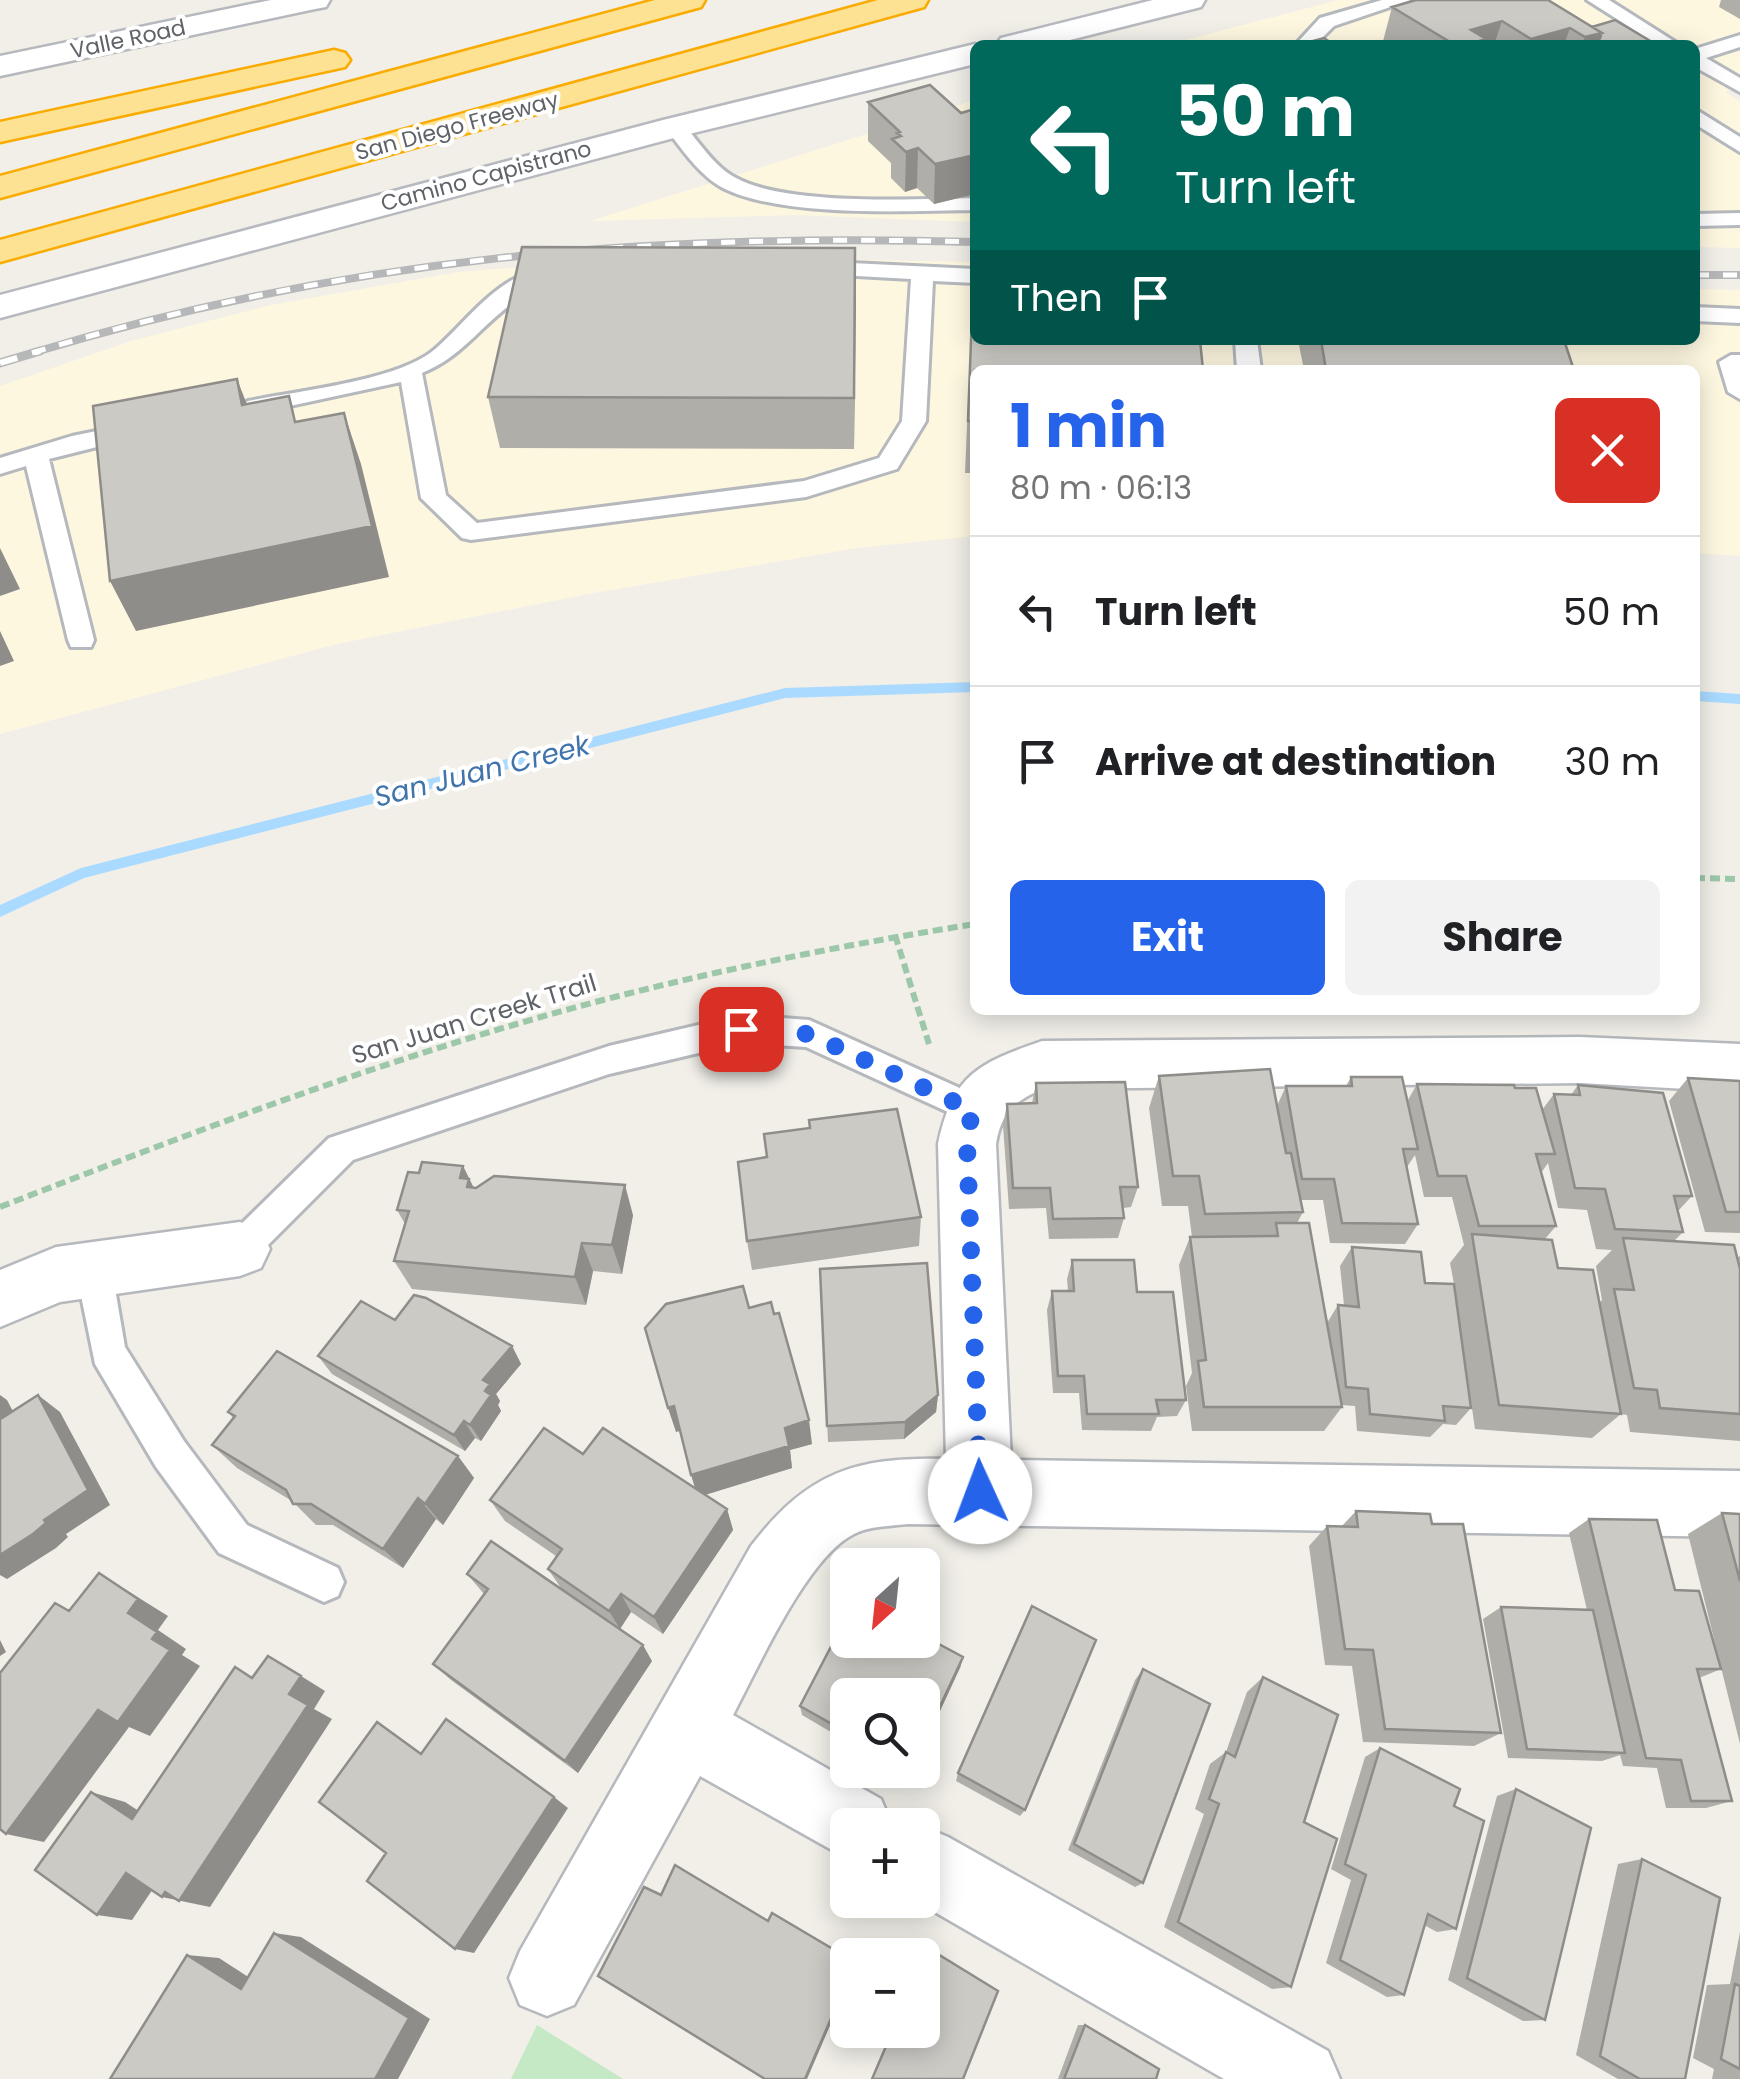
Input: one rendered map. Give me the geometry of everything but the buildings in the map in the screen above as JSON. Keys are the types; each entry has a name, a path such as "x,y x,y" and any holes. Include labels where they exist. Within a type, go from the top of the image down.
{"highway":[{"path":"0,187 690,0"},
{"name":"San Diego Freeway","path":"0,251 913,0"},
{"path":"424,40 462,32 618,18"},
{"path":"0,132 367,52"}],"street":[{"name":"Valle Road","path":"0,66 315,0"},
{"path":"1032,40 1190,0"},
{"name":"Camino Capistrano","path":"0,307 675,127 970,55"},
{"path":"980,1492 967,1144 951,1101 1042,1065 1580,1060 1740,1068"},
{"path":"0,1299 56,1275 240,1249"},
{"path":"547,1978 775,1570 811,1522 857,1497 908,1491 1740,1504"},
{"path":"686,1728 830,1811"},
{"path":"940,1874 1300,2079"}],"lane":[{"path":"1309,40 1328,22 1405,0"},
{"path":"1596,0 1663,40"},
{"path":"1700,55 1740,40"},
{"path":"1700,60 1740,86"},
{"path":"1700,118 1740,146"},
{"path":"675,127 728,183 772,195 916,206 970,204"},
{"path":"1700,220 1740,220"},
{"path":"778,267 970,276"},
{"path":"410,370 434,498 471,532 806,489 888,463 914,421 922,274"},
{"path":"231,412 380,382 410,370 439,358 486,310 533,279 572,275"},
{"path":"1700,314 1740,316"},
{"path":"1740,362 1730,362 1740,392"},
{"path":"0,466 156,426"},
{"path":"36,455 81,640"},
{"path":"240,1249 341,1149 609,1060 741,1029 809,1034 951,1101"},
{"path":"94,1271 108,1352 170,1454 233,1538 324,1582"}],"path":[{"path":"1700,878 1740,879"},
{"name":"San Juan Creek Trail","path":"0,1207 190,1132 562,1009 749,964 970,925"},
{"path":"895,935 951,1101"}],"shaded area":[{"path":"1338,0 1740,0 1740,86 1725,92 1740,101 1740,248 1700,247 1700,40 1186,40"},
{"path":"970,102 970,222 794,215 590,221"},
{"path":"670,256 970,262 970,345 1700,345 1700,289 1740,290 1740,556 1700,553 1700,365 970,365 970,537 857,548 588,594 337,644 0,734 0,386 131,341 271,305 458,272"}],"green space":[{"path":"537,2025 623,2079 511,2079"}],"waterway":[{"name":"San Juan Creek","path":"0,911 81,873 785,693 970,687"},
{"name":"San Juan Creek","path":"1700,696 1740,699"}],"railway":[{"path":"32,353 150,320 266,294 499,258 734,242 970,242"},
{"path":"1700,275 1740,275"},
{"path":"0,363 40,351"}],"route":[{"path":"741,1029 809,1034 972,1110 967,1144 980,1492"}]}
